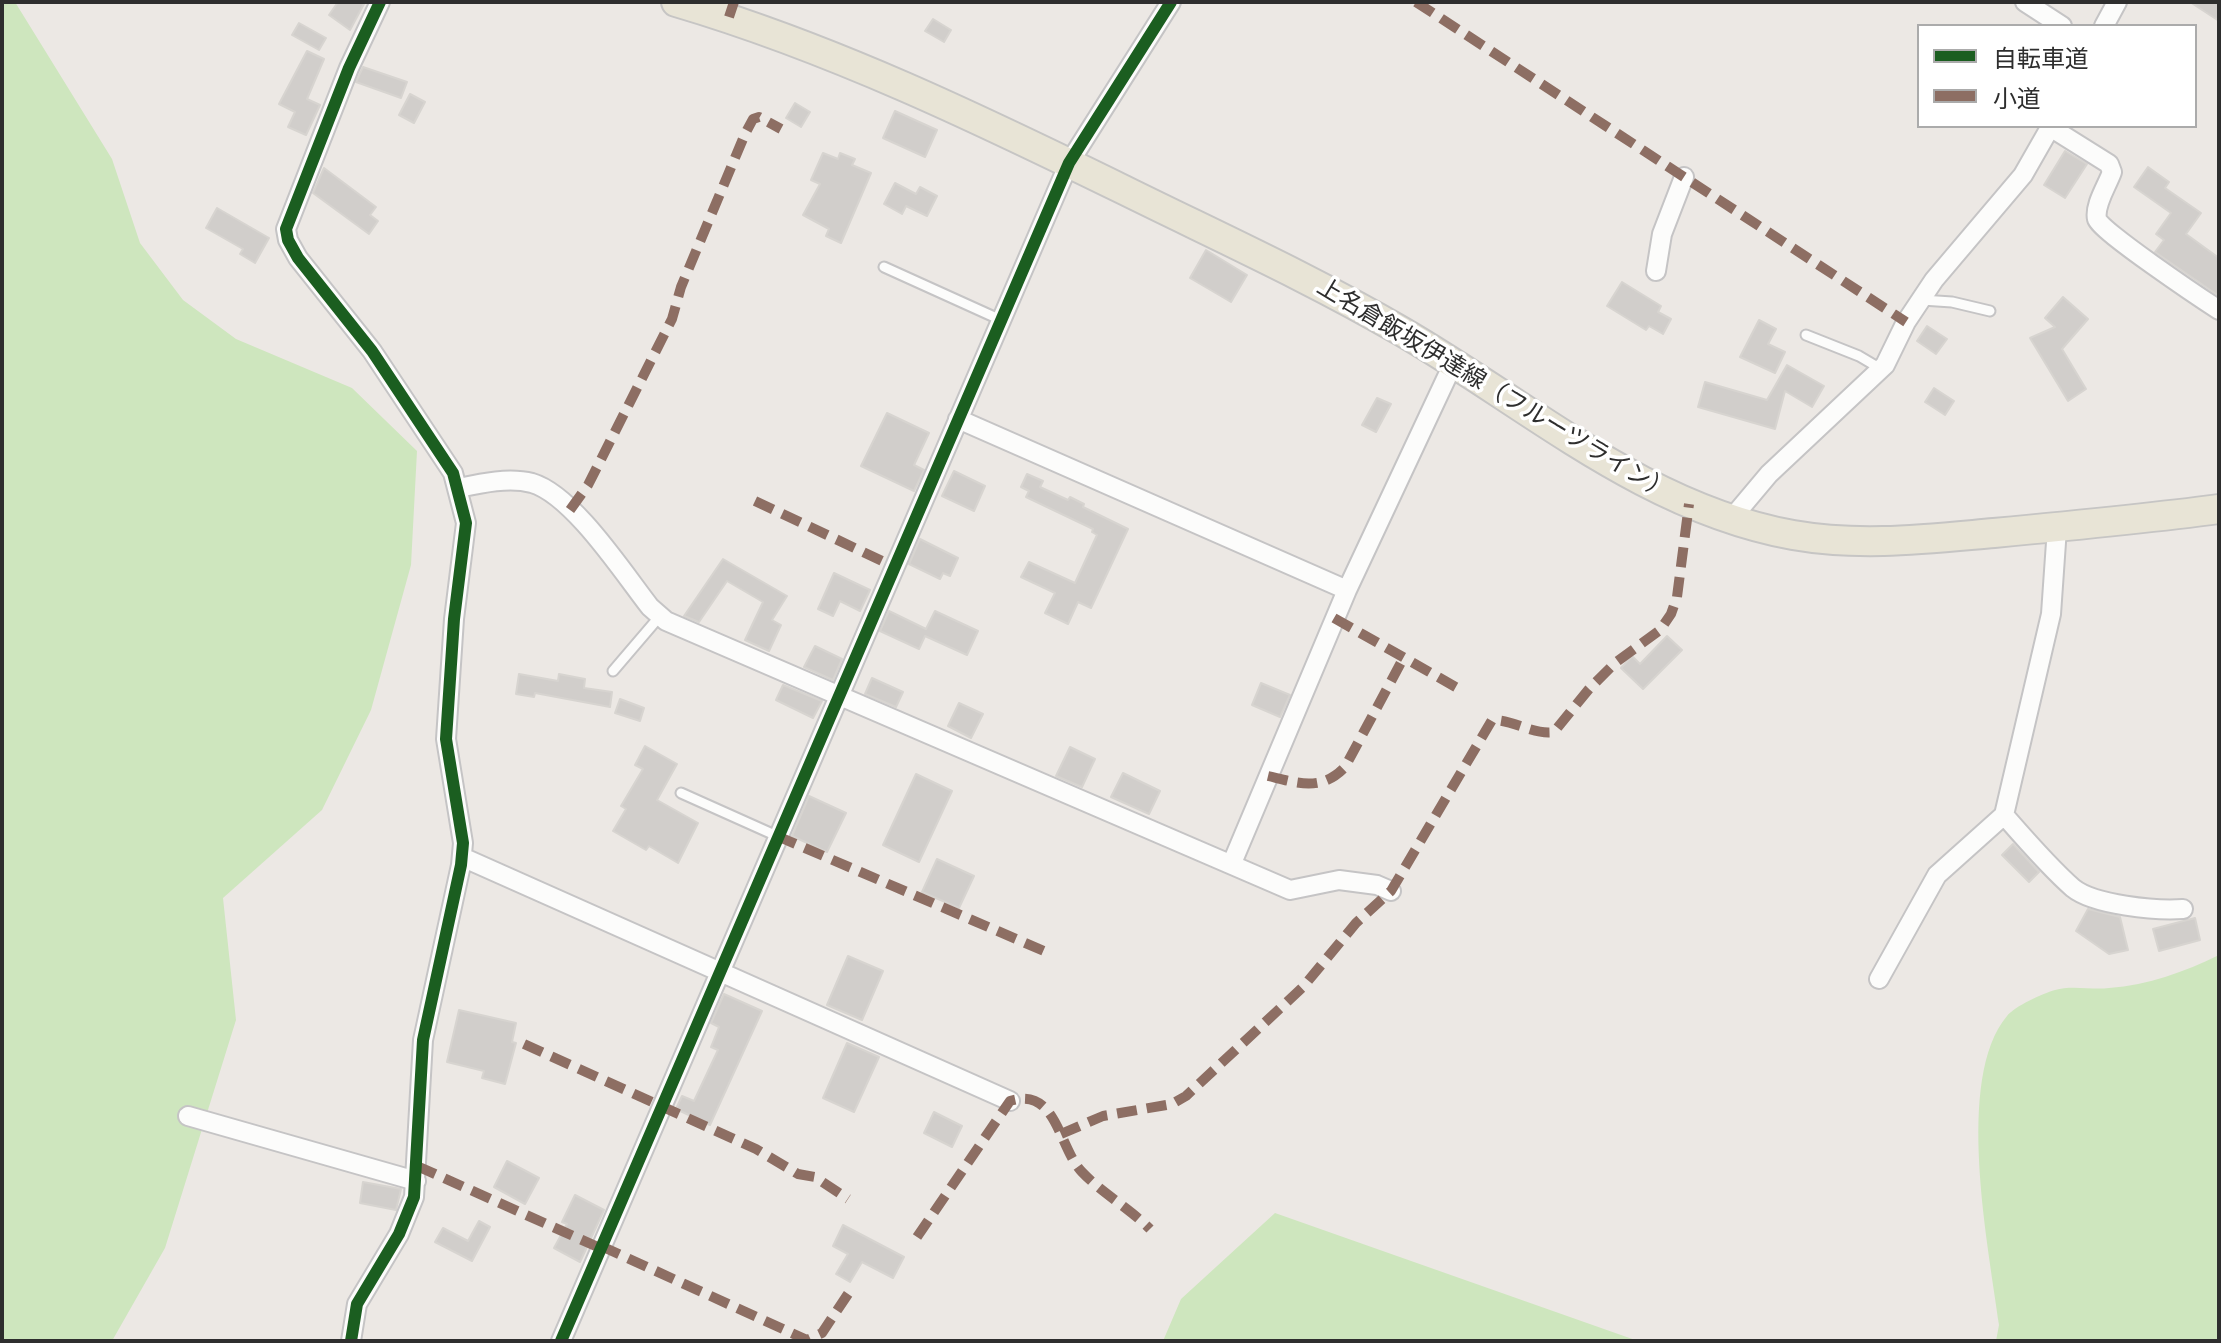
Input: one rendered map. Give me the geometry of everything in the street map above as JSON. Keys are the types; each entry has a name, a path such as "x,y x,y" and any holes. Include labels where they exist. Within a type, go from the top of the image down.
{"main road":[{"name":"上名倉飯坂伊達線（フルーツライン）","path":"676,2 757,26 843,59 1069,163 1326,289 1648,486 1681,502 1790,534 1857,542 1918,541 2219,509"}],"street":[{"path":"351,1341 357,1304 410,1213 416,1181 423,1040 463,843 446,739 454,619 466,523 459,488 453,473 372,351 288,240 292,209 380,2"},
{"path":"561,1341 1069,163 1171,2"},
{"path":"2025,2 2059,24"},
{"path":"2105,24 2117,2"},
{"path":"1732,518 1779,465 1881,369 1921,300 2023,175 2049,128"},
{"path":"2052,128 2109,164 2112,172 2096,212 2098,224 2111,236 2147,257 2176,283 2219,310"},
{"path":"1656,271 1662,234 1684,177"},
{"path":"1232,863 1347,590 1453,364"},
{"path":"958,419 1347,590"},
{"path":"459,488 514,480 548,491 570,510 660,616 839,696 1290,890 1339,880 1377,885 1391,891"},
{"path":"1879,979 1937,875 2004,815 2051,614 2057,528"},
{"path":"2004,815 2075,889 2120,903 2165,910 2183,909"},
{"path":"462,857 1010,1101"},
{"path":"188,1116 416,1181"}],"lane":[{"path":"884,267 1001,320"},
{"path":"1921,300 1952,302 1990,311"},
{"path":"1806,335 1881,369"},
{"path":"613,671 660,616"},
{"path":"681,793 777,836"}],"green space":[{"path":"2,2 15,2 112,159 140,243 183,300 236,339 352,388 417,451 411,565 371,710 322,810 223,898 236,1020 165,1248 112,1341 2,1341"},
{"path":"2219,955 2219,1341 1996,1341 1999,1325 1983,1210 1979,1121 1982,1080 1991,1044 2007,1016 2022,1004 2055,990 2138,984 2179,972"},
{"path":"1275,1213 1638,1341 1163,1341 1181,1299"}],"building":[{"path":"338,2 365,2 350,30 329,15"},
{"path":"2190,2 2219,2 2219,21"},
{"path":"933,19 951,30 944,42 925,31"},
{"path":"299,23 326,38 319,50 292,35"},
{"path":"307,51 324,59 307,99 320,105 306,135 288,127 295,112 279,104"},
{"path":"363,67 407,82 401,98 356,82"},
{"path":"410,94 425,102 414,123 399,115"},
{"path":"795,103 810,112 801,127 786,118"},
{"path":"895,111 937,130 925,157 883,138"},
{"path":"2065,151 2087,164 2065,198 2044,185"},
{"path":"823,153 838,159 840,153 855,159 852,165 871,173 841,243 826,236 829,229 803,215 820,184 811,180"},
{"path":"2148,167 2169,182 2165,188 2201,213 2186,234 2219,258 2219,296 2155,252 2164,240 2156,234 2171,213 2134,187"},
{"path":"324,168 376,207 370,215 378,221 369,234 313,193"},
{"path":"895,183 916,194 920,187 937,196 927,216 906,206 902,214 884,204"},
{"path":"217,208 269,238 255,263 240,254 243,249 206,228"},
{"path":"1206,250 1247,275 1231,302 1190,278"},
{"path":"1622,282 1661,306 1658,312 1671,319 1663,334 1649,326 1646,330 1607,306"},
{"path":"2063,297 2088,319 2062,349 2086,389 2068,401 2030,338 2055,327 2045,318"},
{"path":"1759,320 1776,329 1768,344 1785,352 1775,373 1740,357"},
{"path":"1927,326 1947,339 1936,354 1917,341"},
{"path":"1787,365 1824,386 1812,407 1785,391 1775,429 1698,407 1705,382 1767,400"},
{"path":"1934,388 1954,401 1945,415 1925,402"},
{"path":"1377,398 1391,404 1376,432 1362,425"},
{"path":"887,413 929,433 914,465 924,470 914,491 861,466"},
{"path":"954,471 985,486 974,511 942,496"},
{"path":"1027,474 1043,481 1040,487 1068,500 1070,497 1084,504 1083,507 1128,529 1091,608 1078,602 1068,624 1045,613 1055,593 1021,577 1029,562 1075,583 1097,535 1092,532 1093,529 1026,497 1029,491 1021,487"},
{"path":"920,539 958,558 950,576 943,573 940,579 909,564"},
{"path":"723,559 787,596 772,620 781,625 769,651 745,640 763,602 727,581 699,622 684,616"},
{"path":"834,573 870,590 860,611 840,601 833,616 818,609"},
{"path":"889,611 926,629 935,611 978,631 967,655 925,636 919,649 880,631"},
{"path":"1667,636 1682,650 1643,689 1621,668 1632,656 1640,664"},
{"path":"815,646 842,659 833,680 804,667"},
{"path":"519,674 558,681 559,674 585,679 584,688 612,692 610,707 535,693 534,697 516,694"},
{"path":"872,678 903,692 896,707 865,694"},
{"path":"1261,683 1290,695 1280,717 1252,705"},
{"path":"783,685 822,701 813,718 776,700"},
{"path":"620,699 644,708 640,721 615,713"},
{"path":"959,703 983,714 971,738 948,726"},
{"path":"645,746 677,764 657,800 698,823 678,863 649,846 646,850 613,831 626,809 621,806 643,769 635,765"},
{"path":"1070,747 1095,759 1082,787 1056,776"},
{"path":"1123,773 1160,791 1149,814 1111,797"},
{"path":"916,774 952,791 919,862 883,845"},
{"path":"809,796 846,813 827,852 792,836"},
{"path":"2013,844 2039,872 2029,882 2002,855"},
{"path":"937,859 974,876 959,908 922,892"},
{"path":"2088,909 2120,917 2128,950 2109,954 2076,931"},
{"path":"2195,918 2200,940 2159,951 2153,929"},
{"path":"848,956 883,971 862,1020 827,1005"},
{"path":"724,994 762,1011 710,1125 676,1109 682,1096 694,1101 718,1050 711,1047 719,1027 711,1023"},
{"path":"459,1010 516,1023 512,1042 516,1043 505,1084 482,1078 484,1071 447,1062"},
{"path":"847,1043 879,1057 854,1112 823,1098"},
{"path":"934,1112 962,1126 952,1147 924,1133"},
{"path":"507,1161 539,1178 525,1204 494,1187"},
{"path":"363,1182 401,1189 396,1210 360,1203"},
{"path":"575,1195 604,1210 580,1262 554,1248 567,1224 562,1222"},
{"path":"479,1221 490,1227 472,1261 435,1242 443,1228 468,1241"},
{"path":"843,1225 904,1257 893,1278 862,1262 850,1282 836,1274 848,1254 833,1246"}],"marked path":[{"path":"729,17 734,2"},
{"path":"1416,2 1906,322"},
{"path":"570,510 588,485 672,319 681,287 753,119 759,117 781,129"},
{"path":"755,501 895,567"},
{"path":"1061,1134 1103,1116 1172,1104 1186,1096 1303,987 1356,923 1391,891 1492,720 1554,732 1615,663 1660,630 1671,614 1677,597 1689,504"},
{"path":"1334,618 1461,690"},
{"path":"1268,776 1309,784 1336,775 1345,767 1404,657"},
{"path":"777,836 1044,951"},
{"path":"524,1044 756,1149 798,1174 815,1177 848,1199"},
{"path":"917,1237 1010,1101 1026,1099 1038,1102 1047,1110 1082,1172 1150,1229"},
{"path":"417,1166 600,1248"},
{"path":"601,1246 807,1340 822,1333 850,1291"}],"cycle path":[{"path":"351,1341 357,1304 399,1234 414,1197 423,1040 461,865 463,843 446,739 454,619 466,523 453,473 372,351 298,258 286,229 349,68 380,2"},
{"path":"561,1341 1069,163 1171,2"}]}
